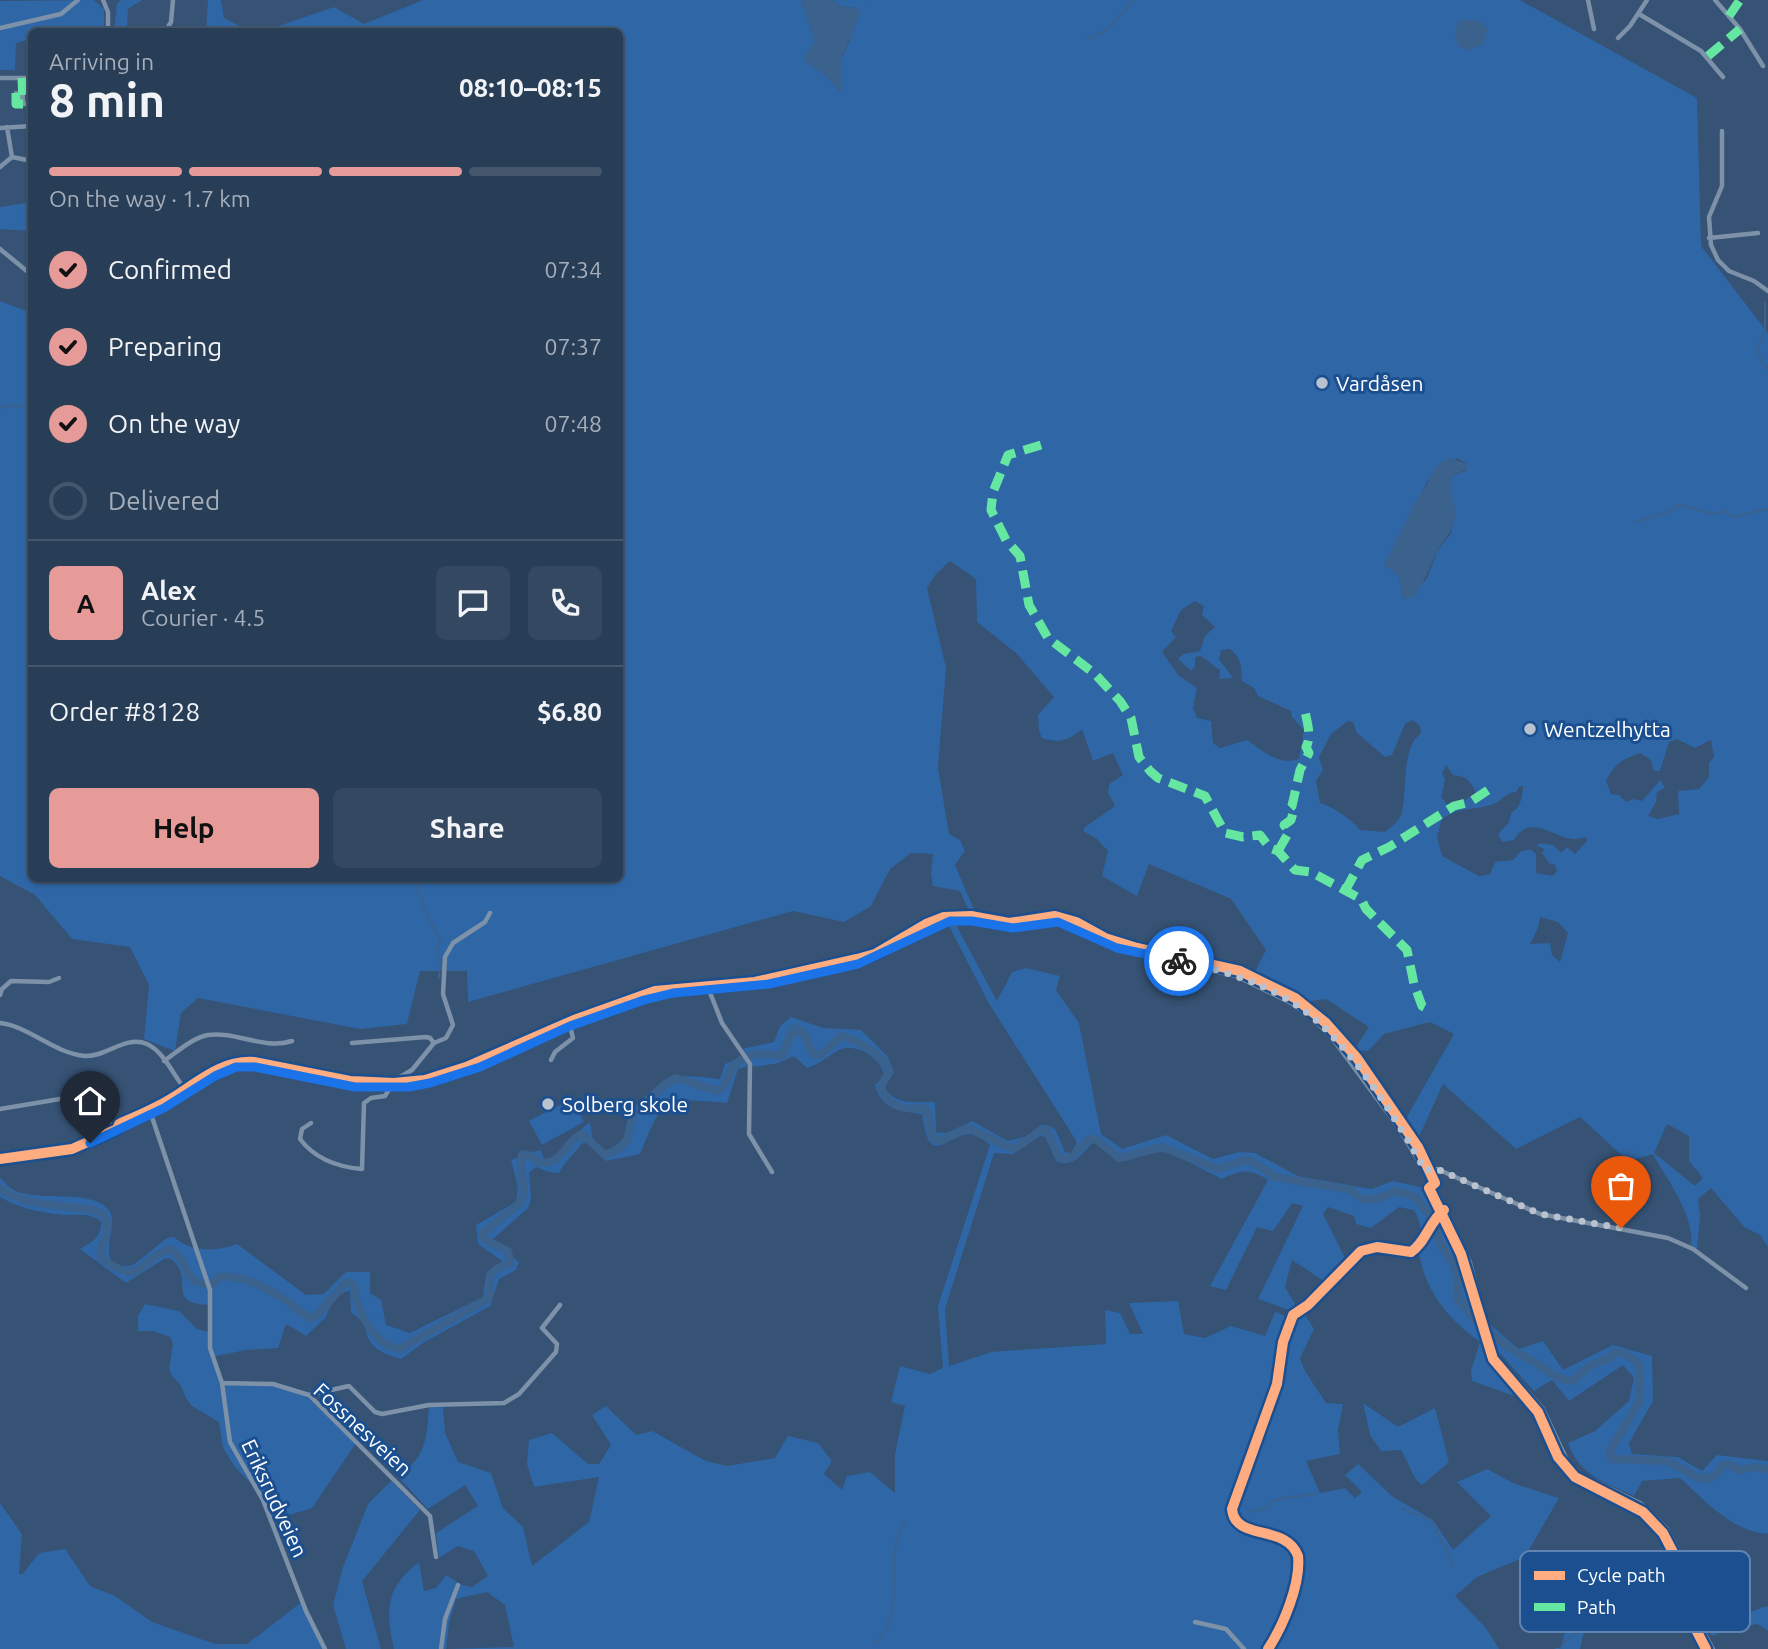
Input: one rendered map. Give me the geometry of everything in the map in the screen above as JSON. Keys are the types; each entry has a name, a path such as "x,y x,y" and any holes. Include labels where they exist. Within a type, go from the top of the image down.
{"main road":[{"path":"0,1159 72,1149 151,1114 225,1071 245,1066 346,1086 420,1085 491,1062 570,1026 654,997 769,984 858,964 950,921 972,921 1013,928 1058,922 1117,948 1236,975 1300,1008 1330,1034 1351,1059 1405,1136 1425,1170 1469,1262 1486,1331 1498,1359 1542,1409 1571,1467 1585,1479 1640,1504 1667,1529 1678,1551"},
{"path":"1703,1632 1712,1649"}],"street":[{"path":"0,28 61,14 78,0"},
{"path":"103,0 108,12 108,28"},
{"path":"167,28 171,22 173,0"},
{"path":"1588,0 1594,29"},
{"path":"1618,38 1639,14 1647,0"},
{"path":"1715,0 1740,29 1763,66"},
{"path":"1639,14 1701,51 1723,77"},
{"path":"0,78 28,77"},
{"path":"22,78 23,104"},
{"path":"23,93 13,93 16,104 28,104"},
{"path":"12,158 2,127 28,126"},
{"path":"1721,131 1721,190 1710,212 1709,238 1718,260 1729,271 1755,281 1768,291"},
{"path":"0,167 12,158 28,160"},
{"path":"1709,238 1758,233"},
{"path":"0,248 28,272"},
{"path":"312,1123 302,1129 300,1139 312,1153 331,1162 362,1169 364,1103 385,1096 395,1080 412,1070 434,1043 446,1038 453,1025 443,995 445,957 453,943 485,922 490,913"},
{"path":"0,995 2,989 11,981 49,982 60,978"},
{"path":"709,990 722,1023 746,1057 751,1076 749,1134 772,1172"},
{"path":"0,1023 77,1055 97,1056 121,1045 136,1042 154,1048 188,1094"},
{"path":"551,1060 555,1052 573,1038 570,1026"},
{"path":"164,1061 193,1042 210,1035 275,1044 292,1041"},
{"path":"352,1043 426,1037 434,1043"},
{"path":"0,1110 72,1097 108,1117 117,1129"},
{"name":"Eriksrudveien","path":"151,1114 211,1297 209,1348 222,1383 228,1434 233,1450 263,1500 306,1611 325,1649"},
{"path":"1425,1170 1437,1169 1540,1214 1668,1238 1693,1249 1746,1288"},
{"path":"1268,1649 1282,1626 1297,1575 1298,1556 1284,1538 1241,1526 1235,1520 1232,1509 1278,1384 1287,1329 1293,1315 1308,1305 1354,1256 1368,1248 1377,1247 1411,1252 1418,1247 1430,1223 1444,1210"},
{"path":"309,1395 349,1386 375,1412 382,1414 429,1405 504,1404 519,1394 556,1352 557,1344 541,1328 560,1305"},
{"name":"Fossnesveien","path":"222,1383 273,1384 309,1395 430,1516 436,1557"},
{"path":"441,1649 446,1619 458,1585"},
{"path":"1195,1622 1226,1629 1244,1649"}],"shaded area":[{"path":"94,0 104,9 104,28 28,28 28,40 16,43 15,70 0,70 0,1"},
{"path":"121,0 142,0 128,9 127,28 114,28 117,4"},
{"path":"208,0 221,0 224,18 243,28 206,28"},
{"path":"423,0 801,0 815,41 804,60 825,75 840,91 841,60 850,40 856,8 840,6 833,0 1520,0 1697,98 1701,246 1768,333 1768,1247 1760,1235 1744,1227 1711,1188 1698,1199 1700,1216 1697,1250 1691,1246 1689,1222 1653,1154 1628,1161 1580,1117 1516,1149 1443,1084 1417,1141 1404,1122 1454,1034 1430,1022 1384,1034 1368,1051 1354,1050 1369,1027 1326,999 1303,1002 1254,974 1266,950 1231,899 1149,864 1137,896 1102,876 1108,851 1096,838 1083,831 1115,806 1108,793 1109,784 1123,775 1113,753 1093,761 1082,729 1064,740 1042,738 1038,715 1054,697 1016,653 977,622 976,579 950,561 936,574 927,588 946,668 938,768 949,834 960,840 965,851 955,865 975,912 969,911 960,891 933,886 933,854 911,853 890,869 871,906 844,922 793,911 468,1002 467,971 420,971 407,1024 360,1029 198,998 181,1013 175,1051 144,1039 149,985 130,947 72,939 35,895 0,876 0,301 28,311 28,882 623,882 623,28 273,28 334,7 364,24","holes":["1457,458 1467,464 1466,471 1453,475 1448,490 1455,512 1451,533 1438,550 1426,580 1403,599 1399,576 1402,534 1428,480","1195,601 1204,606 1202,615 1215,627 1205,636 1200,651 1183,654 1178,659 1191,671 1195,667 1195,657 1201,656 1220,670 1219,679 1233,678 1219,659 1221,650 1230,649 1239,661 1242,681 1254,688 1258,696 1291,711 1292,717 1304,730 1299,759 1278,759 1247,740 1220,748 1213,743 1211,721 1197,718 1193,708 1197,688 1179,676 1162,652 1176,637 1171,631 1181,610","1413,720 1420,726 1421,733 1410,749 1403,806 1396,822 1385,832 1360,830 1342,814 1320,803 1316,781 1323,770 1319,757 1331,734 1348,721 1353,722 1357,733 1385,757 1392,755 1405,724","1677,739 1695,748 1711,740 1714,757 1709,763 1709,777 1699,789 1678,791 1679,814 1658,819 1648,816 1656,802 1657,792 1665,788 1660,780 1642,801 1633,799 1626,802 1619,795 1611,794 1606,781 1612,770 1640,753 1651,760 1654,771 1660,771 1669,742","1446,765 1453,775 1467,779 1476,792 1463,801 1447,804 1441,797 1445,780 1442,773","1523,786 1519,805 1498,834 1502,842 1514,840 1521,832 1535,827 1567,838 1586,837 1587,841 1575,854 1567,847 1561,853 1553,845 1540,843 1537,846 1545,849 1542,853 1549,863 1555,865 1557,871 1553,876 1536,873 1536,854 1530,849 1520,852 1513,860 1495,862 1490,874 1479,876 1442,856 1437,837 1442,819 1460,810 1491,805","1540,917 1558,922 1568,933 1560,962 1552,955 1550,943 1530,944","1667,1124 1689,1136 1689,1161 1703,1178 1695,1186 1654,1153"]},
{"path":"801,0 833,0 840,6 856,8 860,14 841,60 841,92 825,75 804,60 815,41"},
{"path":"1459,20 1479,21 1488,29 1483,44 1468,50 1458,46 1455,32"},
{"path":"28,202 28,231 0,229 0,207"},
{"path":"1450,458 1467,464 1466,470 1453,475 1451,482 1455,519 1414,597 1403,599 1399,576 1384,565 1433,472"},
{"path":"955,923 997,1001 1012,972 1026,968 1060,976 1056,990 1079,1023 1101,1134 1122,1149 1166,1135 1213,1159 1239,1152 1255,1153 1298,1176 1371,1189 1393,1181 1429,1189 1462,1266 1487,1350 1497,1370 1523,1399 1472,1381 1471,1371 1480,1342 1448,1314 1432,1292 1422,1265 1418,1244 1420,1227 1414,1210 1399,1207 1371,1228 1356,1224 1354,1216 1328,1207 1323,1214 1345,1258 1324,1281 1292,1260 1285,1287 1298,1309 1294,1312 1258,1299 1303,1206 1292,1203 1273,1231 1257,1227 1226,1290 1210,1286 1268,1180 1245,1172 1222,1179 1173,1154 1157,1151 1126,1161 1117,1161 1095,1143 1073,1161 1057,1162 1045,1137 1040,1136 1013,1154 994,1153 945,1309 949,1366 991,1352 1106,1344 1105,1310 1120,1313 1130,1334 1143,1334 1129,1303 1178,1301 1184,1334 1205,1338 1231,1326 1265,1336 1275,1312 1294,1319 1304,1313 1314,1329 1300,1358 1305,1371 1326,1403 1343,1404 1338,1430 1340,1454 1306,1461 1320,1493 1345,1488 1355,1498 1362,1492 1345,1475 1358,1464 1393,1497 1433,1520 1453,1550 1491,1516 1457,1482 1487,1469 1515,1484 1559,1498 1528,1551 1520,1551 1520,1559 1477,1577 1455,1596 1486,1628 1499,1649 446,1649 394,1649 389,1622 391,1600 400,1581 419,1562 424,1591 436,1588 446,1575 462,1585 472,1587 488,1576 474,1551 458,1546 439,1558 436,1533 478,1506 465,1485 428,1509 398,1477 420,1454 427,1429 429,1406 443,1405 445,1433 458,1462 491,1473 503,1508 523,1527 532,1566 589,1522 599,1477 534,1487 527,1464 529,1440 552,1433 588,1464 599,1464 611,1445 592,1415 606,1406 636,1435 652,1431 706,1461 727,1466 775,1458 788,1436 818,1443 832,1461 824,1474 842,1490 847,1476 870,1472 895,1493 895,1454 905,1406 891,1402 900,1366 930,1374 943,1368 938,1306 990,1145 977,1135 971,1134 934,1145 925,1131 922,1114 892,1108 882,1100 875,1085 884,1076 883,1070 868,1054 855,1048 841,1049 807,1068 794,1056 779,1063 754,1067 742,1049 774,1042 780,1026 791,1017 823,1028 861,1030 888,1057 894,1072 885,1087 889,1093 907,1102 935,1102 936,1132 946,1133 972,1121 1008,1141 1027,1136 1041,1125 1047,1125 1055,1129 1065,1152 1071,1153 1077,1142 988,1002 948,924","holes":["487,1592 505,1605 514,1647 446,1649 449,1623 456,1599"]},
{"path":"745,1055 751,1065 738,1069 727,1103 689,1100 669,1103 656,1119 640,1154 606,1161 587,1142 581,1144 559,1173 537,1167 529,1172 531,1199 528,1208 492,1240 519,1262 516,1270 499,1279 490,1306 423,1343 401,1359 372,1344 365,1324 351,1312 350,1290 334,1297 326,1317 306,1336 286,1324 278,1348 246,1350 212,1357 222,1383 265,1383 305,1395 356,1443 312,1508 273,1520 260,1493 235,1467 223,1448 219,1422 192,1406 180,1384 172,1376 169,1368 173,1344 170,1337 154,1331 138,1331 138,1316 145,1304 179,1311 197,1329 208,1332 210,1305 187,1300 178,1266 170,1258 164,1259 126,1283 80,1249 96,1238 100,1231 101,1221 97,1218 48,1213 0,1197 0,1178 10,1188 23,1193 75,1197 99,1202 112,1216 109,1255 112,1262 120,1266 133,1265 167,1238 174,1237 188,1246 204,1249 237,1244 306,1295 324,1294 346,1272 370,1272 370,1293 381,1300 386,1325 410,1333 483,1297 486,1274 502,1261 478,1244 476,1225 516,1202 518,1187 511,1160 540,1150 546,1162 556,1162 572,1137 590,1122 593,1140 607,1152 626,1137 629,1112 661,1084 669,1079 688,1076 720,1079 725,1064"},
{"path":"572,1099 584,1122 542,1145 529,1121"},
{"path":"1487,1322 1519,1349 1543,1341 1563,1370 1613,1345 1652,1356 1653,1401 1629,1443 1632,1454 1678,1457 1702,1471 1717,1455 1768,1461 1768,1534 1743,1528 1720,1514 1680,1478 1642,1481 1634,1496 1595,1477 1579,1463 1568,1443 1595,1431 1629,1401 1634,1378 1623,1365 1569,1401 1552,1380 1534,1391 1496,1349"},
{"path":"1363,1403 1398,1427 1435,1408 1449,1462 1422,1485 1401,1450 1381,1451 1370,1435"},
{"path":"391,1481 420,1510 362,1581 381,1649 346,1649 333,1605 343,1567 368,1504"},
{"path":"0,1503 22,1534 19,1574 23,1574 39,1553 65,1549 90,1586 115,1596 152,1622 215,1644 247,1644 303,1601 324,1649 0,1649"},
{"path":"1768,1607 1768,1631 1758,1624 1750,1626 1750,1612"},
{"path":"1565,1632 1584,1632 1580,1649 1553,1649 1561,1647"}],"waterway":[{"path":"1087,39 1106,31 1133,0"},
{"path":"1765,303 1765,333 1758,350 1762,364 1768,369"},
{"path":"0,408 28,406"},
{"path":"1634,522 1663,514 1679,505 1715,514 1724,511 1733,517 1768,509"},
{"path":"415,882 426,913 441,941 437,948 441,960 439,978"},
{"path":"789,1038 789,1027 798,1026 802,1031"},
{"path":"0,1188 33,1202 94,1210 104,1215 107,1226 101,1258 125,1271 138,1270 170,1249 181,1259 195,1281 213,1284 219,1277 246,1280 272,1292 311,1318 319,1313 346,1282 354,1285 362,1315 374,1333 390,1346 399,1349 486,1300 490,1295 490,1275 510,1263 508,1251 484,1239 483,1233 521,1202 522,1154 532,1156 538,1162 547,1163 558,1158 570,1143 582,1134 605,1155 619,1149 627,1140 633,1113 664,1085 676,1078 717,1091 740,1060 760,1054 782,1056 791,1034 802,1031 814,1055 822,1054 841,1036 862,1045 881,1059 889,1071 881,1087 884,1094 898,1106 925,1108 935,1140 942,1140 968,1128 1011,1148 1017,1147 1042,1130 1047,1130 1059,1158 1071,1158 1089,1139 1096,1139 1119,1158 1162,1147 1218,1169 1245,1160 1252,1161 1275,1177 1352,1190 1361,1199 1376,1199 1397,1191 1415,1197 1430,1216 1439,1242 1454,1264 1458,1280 1458,1299 1482,1325 1509,1347 1555,1376 1573,1381 1591,1365 1610,1358 1614,1352 1625,1354 1639,1364 1639,1402 1610,1451 1612,1459 1668,1461 1697,1477 1708,1479 1717,1474 1722,1465 1731,1465 1739,1470 1756,1467 1768,1469"},
{"path":"1250,1512 1267,1508 1273,1501 1283,1498 1317,1494"},
{"path":"1403,1509 1431,1520 1454,1565"},
{"path":"877,1643 887,1628 892,1613 895,1550 906,1520"},
{"path":"1560,1649 1566,1640 1579,1632"}],"marked path":[{"path":"1729,16 1740,0"},
{"path":"1708,56 1740,29"},
{"path":"16,93 16,104 23,104 22,78"},
{"path":"1041,445 1008,455 993,492 991,510 1006,540 1020,556 1029,605 1048,638 1095,674 1120,701 1131,718 1139,757 1158,778 1205,796 1225,833 1243,837 1260,835 1270,848 1278,851 1295,870 1311,872 1361,899 1366,909 1407,950 1414,984 1422,1006 1426,1008"},
{"path":"1278,851 1289,832 1284,825 1291,820 1293,813 1289,809 1300,770 1309,753 1306,747 1309,734 1305,711"},
{"path":"1345,891 1362,860 1389,847 1454,806 1470,802 1488,790"}],"cycle path":[{"path":"0,1159 72,1149 117,1129 119,1124 161,1105 211,1073 232,1064 254,1062 350,1081 394,1083 425,1080 466,1067 574,1020 655,991 755,982 857,959 875,954 926,924 944,917 971,916 1009,923 1055,916 1076,922 1105,938 1137,948 1240,971 1295,998 1326,1023 1357,1058 1418,1147 1435,1183 1429,1188 1461,1254 1493,1359 1538,1412 1558,1457 1575,1477 1643,1512 1663,1533 1672,1551"},
{"path":"1268,1649 1290,1604 1297,1579 1298,1556 1292,1546 1283,1539 1242,1526 1235,1519 1232,1509 1277,1384 1283,1342 1293,1315 1308,1305 1361,1251 1377,1247 1411,1252 1444,1210"},
{"path":"1697,1632 1706,1649"}],"way so far":[{"path":"1179,961 1236,975 1291,1002 1310,1015 1351,1059 1405,1136 1425,1170 1437,1169 1540,1214 1621,1228"}],"place":[{"name":"Vardåsen","path":"1322,383"},
{"name":"Wentzelhytta","path":"1530,729"},
{"name":"Solberg skole","path":"548,1104"}],"route":[{"path":"90,1143 164,1108 215,1076 236,1067 281,1071 355,1087 408,1087 430,1083 480,1067 570,1026 644,1000 673,993 769,984 858,964 950,921 965,920 1013,928 1058,922 1117,948 1179,961"}]}
